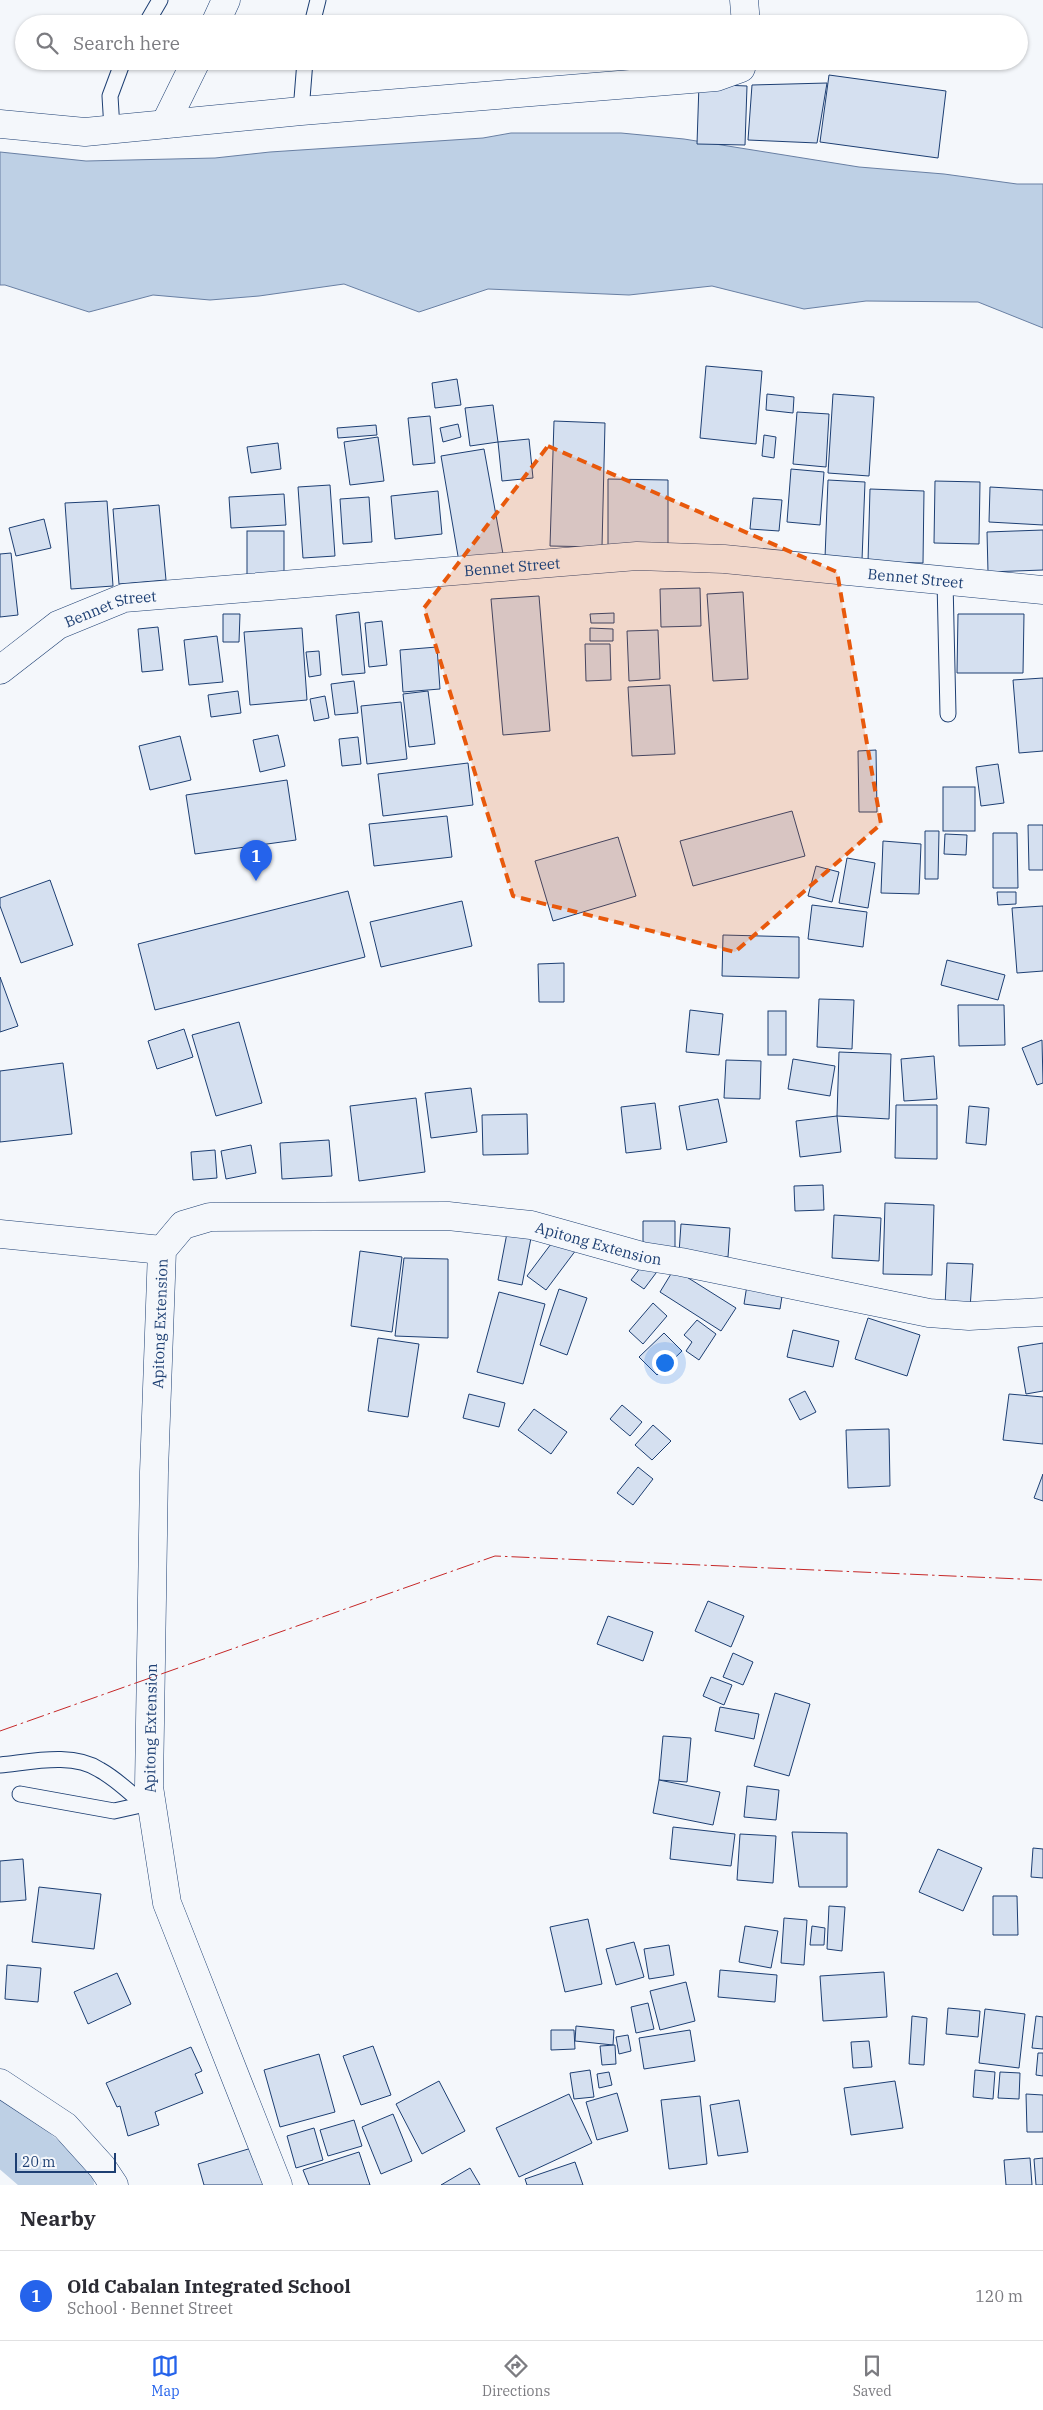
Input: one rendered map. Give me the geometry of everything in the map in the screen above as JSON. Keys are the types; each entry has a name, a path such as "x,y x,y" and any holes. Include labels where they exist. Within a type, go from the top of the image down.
{"street":[{"path":"219,15 226,0"},
{"path":"744,0 745,15"},
{"path":"165,124 192,70"},
{"path":"0,124 85,132 301,111 716,77 735,70"},
{"name":"Bennet Street","path":"0,670 58,625 124,598 638,556 724,559 1043,590"},
{"name":"Apitong Extension","path":"278,2185 167,1904 147,1804 149,1787 154,1492 162,1250 183,1225 210,1217 448,1216 531,1225 642,1256 680,1262 929,1313 969,1316 1043,1312"},
{"name":"Apitong Extension","path":"0,1234 162,1250"},
{"path":"0,2082 64,2126 102,2167 114,2185"}],"lane":[{"path":"151,15 160,0"},
{"path":"314,15 318,0"},
{"path":"112,129 110,96 120,70"},
{"path":"301,111 304,70"},
{"path":"945,581 948,714"},
{"path":"0,1765 40,1761 77,1761 99,1768 147,1804"},
{"path":"20,1794 114,1811 147,1804"}],"highlighted area":[{"path":"548,446 837,572 881,824 735,952 513,896 424,608"}],"water":[{"path":"511,133 621,133 684,139 859,167 944,174 1017,184 1043,184 1043,328 978,302 866,301 804,309 712,286 629,295 488,289 419,312 344,284 259,296 210,300 153,295 89,312 0,285 0,152 86,161 215,158 270,152 483,138"}],"building":[{"path":"829,75 946,91 938,158 820,142"},
{"path":"827,83 817,143 748,140 752,85"},
{"path":"699,84 747,86 745,145 697,144"},
{"path":"706,366 762,371 756,444 700,438"},
{"path":"457,379 461,405 435,408 432,383"},
{"path":"767,394 794,397 793,413 766,410"},
{"path":"833,394 874,397 869,476 828,473"},
{"path":"493,405 498,442 470,446 465,408"},
{"path":"797,412 829,414 826,467 793,464"},
{"path":"430,416 435,463 413,465 408,418"},
{"path":"554,421 605,423 602,547 550,546"},
{"path":"458,424 461,437 443,442 440,428"},
{"path":"376,425 377,435 338,438 337,428"},
{"path":"764,435 776,437 774,458 762,456"},
{"path":"378,437 384,481 350,485 344,442"},
{"path":"529,439 533,478 502,481 498,442"},
{"path":"278,443 281,469 251,473 247,447"},
{"path":"484,449 503,554 459,562 441,456"},
{"path":"791,469 824,472 820,525 787,522"},
{"path":"608,479 668,480 668,545 608,545"},
{"path":"828,480 865,482 862,560 825,558"},
{"path":"935,481 980,482 979,544 934,543"},
{"path":"330,485 335,556 303,558 298,487"},
{"path":"990,487 1043,490 1043,525 989,522"},
{"path":"870,489 924,491 923,563 868,562"},
{"path":"438,491 442,534 395,539 391,496"},
{"path":"284,494 286,525 231,528 229,497"},
{"path":"369,497 372,542 343,544 340,499"},
{"path":"753,498 782,500 779,531 750,529"},
{"path":"107,501 113,586 71,589 65,503"},
{"path":"159,505 166,580 119,584 113,509"},
{"path":"44,519 51,548 16,556 9,528"},
{"path":"1043,530 1043,570 988,572 987,532"},
{"path":"247,531 284,531 284,576 247,576"},
{"path":"11,553 18,615 0,617 0,554"},
{"path":"700,588 701,626 661,627 660,589"},
{"path":"743,592 748,679 713,681 707,594"},
{"path":"539,596 550,731 503,735 491,599"},
{"path":"359,612 365,673 342,675 336,615"},
{"path":"614,613 614,623 591,623 590,614"},
{"path":"223,614 240,614 239,642 223,642"},
{"path":"958,614 1024,614 1023,673 957,673"},
{"path":"382,621 387,665 369,667 365,623"},
{"path":"158,627 163,670 142,672 138,629"},
{"path":"302,628 307,700 250,705 244,632"},
{"path":"590,628 613,629 613,641 590,641"},
{"path":"658,630 660,679 629,681 627,631"},
{"path":"217,636 223,682 189,685 184,640"},
{"path":"585,644 610,644 611,680 586,681"},
{"path":"437,647 440,689 403,692 400,650"},
{"path":"319,651 321,675 309,677 306,652"},
{"path":"1043,678 1043,751 1019,753 1013,680"},
{"path":"354,681 358,713 335,715 331,684"},
{"path":"670,685 675,754 632,756 628,687"},
{"path":"238,691 241,713 211,717 208,695"},
{"path":"428,691 435,744 409,747 403,694"},
{"path":"325,696 329,718 314,721 310,699"},
{"path":"401,702 407,759 367,764 361,706"},
{"path":"278,735 285,766 260,772 253,740"},
{"path":"180,736 191,780 150,790 139,746"},
{"path":"358,737 361,764 342,766 339,739"},
{"path":"876,750 877,812 859,812 858,751"},
{"path":"468,763 473,805 383,816 378,774"},
{"path":"998,764 1004,803 981,806 976,767"},
{"path":"287,780 296,840 195,854 186,795"},
{"path":"943,787 975,787 975,831 943,831"},
{"path":"792,811 805,856 693,886 680,841"},
{"path":"447,816 452,857 374,866 369,824"},
{"path":"1028,825 1043,825 1043,870 1029,870"},
{"path":"925,831 939,831 938,879 925,879"},
{"path":"993,833 1017,833 1018,888 993,888"},
{"path":"945,834 967,835 966,855 944,854"},
{"path":"618,837 636,896 553,921 535,861"},
{"path":"883,841 921,844 919,894 881,893"},
{"path":"847,858 875,863 868,908 839,903"},
{"path":"816,866 839,872 832,902 808,896"},
{"path":"50,880 73,945 21,963 0,906 0,898"},
{"path":"348,891 365,957 155,1010 138,944"},
{"path":"997,892 1016,892 1016,904 998,905"},
{"path":"462,901 472,946 381,967 370,922"},
{"path":"812,905 867,912 863,947 808,939"},
{"path":"1043,906 1043,971 1017,973 1012,908"},
{"path":"723,935 799,937 799,978 722,976"},
{"path":"947,960 1005,975 998,1000 941,985"},
{"path":"564,963 564,1002 539,1002 538,964"},
{"path":"0,977 18,1026 0,1032"},
{"path":"819,999 854,1000 852,1049 817,1047"},
{"path":"958,1005 1004,1005 1005,1045 959,1046"},
{"path":"690,1010 723,1014 719,1055 686,1052"},
{"path":"768,1011 786,1011 786,1055 768,1055"},
{"path":"239,1022 262,1103 216,1116 192,1035"},
{"path":"184,1029 193,1057 157,1069 148,1041"},
{"path":"1042,1040 1043,1083 1037,1085 1022,1048"},
{"path":"839,1052 891,1054 889,1119 837,1116"},
{"path":"934,1056 937,1099 904,1101 901,1059"},
{"path":"793,1059 835,1066 830,1096 788,1089"},
{"path":"726,1060 761,1061 760,1099 724,1098"},
{"path":"63,1063 72,1134 0,1142 0,1071"},
{"path":"471,1088 477,1132 431,1138 425,1093"},
{"path":"416,1098 425,1172 359,1181 350,1106"},
{"path":"718,1099 727,1142 687,1150 679,1106"},
{"path":"655,1103 661,1149 626,1153 621,1107"},
{"path":"896,1105 937,1105 937,1159 895,1158"},
{"path":"969,1106 989,1108 986,1145 966,1143"},
{"path":"527,1114 528,1154 483,1155 482,1115"},
{"path":"837,1116 841,1152 800,1157 796,1121"},
{"path":"329,1140 332,1176 282,1179 280,1143"},
{"path":"251,1145 256,1173 226,1179 221,1151"},
{"path":"215,1150 217,1178 193,1180 191,1152"},
{"path":"823,1185 824,1210 795,1211 794,1186"},
{"path":"885,1203 934,1205 932,1275 883,1274"},
{"path":"834,1215 881,1218 879,1261 832,1258"},
{"path":"643,1221 675,1221 675,1256 643,1255"},
{"path":"681,1224 730,1228 728,1257 679,1253"},
{"path":"507,1233 531,1238 522,1285 498,1280"},
{"path":"557,1236 576,1250 546,1290 527,1276"},
{"path":"360,1251 402,1257 392,1332 351,1326"},
{"path":"404,1258 448,1259 448,1338 395,1336"},
{"path":"647,1259 659,1269 644,1289 631,1280"},
{"path":"947,1263 973,1264 970,1309 945,1307"},
{"path":"674,1269 736,1308 721,1331 660,1292"},
{"path":"747,1285 783,1290 780,1309 744,1304"},
{"path":"559,1289 587,1298 567,1355 540,1345"},
{"path":"499,1292 545,1304 523,1384 477,1372"},
{"path":"653,1303 667,1316 643,1344 629,1331"},
{"path":"868,1318 920,1335 907,1376 855,1359"},
{"path":"697,1320 716,1334 699,1360 686,1351 692,1342 684,1335"},
{"path":"793,1330 839,1341 833,1367 787,1357"},
{"path":"664,1333 682,1351 657,1375 639,1357"},
{"path":"378,1338 419,1344 408,1417 368,1411"},
{"path":"1043,1343 1043,1391 1026,1394 1018,1347"},
{"path":"805,1391 816,1412 800,1420 789,1399"},
{"path":"469,1394 505,1403 499,1427 463,1418"},
{"path":"1009,1394 1043,1397 1043,1444 1003,1440"},
{"path":"622,1405 642,1422 630,1436 610,1419"},
{"path":"534,1409 567,1432 551,1454 518,1430"},
{"path":"653,1425 671,1441 652,1460 635,1445"},
{"path":"889,1429 890,1486 848,1488 846,1430"},
{"path":"638,1467 653,1479 633,1505 617,1493"},
{"path":"1043,1474 1043,1501 1034,1498"},
{"path":"708,1601 744,1616 731,1647 695,1631"},
{"path":"608,1616 653,1632 643,1661 597,1644"},
{"path":"733,1653 753,1662 743,1685 723,1677"},
{"path":"711,1677 732,1685 724,1705 703,1696"},
{"path":"775,1693 810,1704 789,1776 754,1766"},
{"path":"720,1707 759,1714 754,1739 715,1731"},
{"path":"663,1736 691,1738 687,1782 659,1780"},
{"path":"659,1780 720,1792 713,1825 653,1813"},
{"path":"747,1786 779,1790 776,1820 744,1817"},
{"path":"673,1827 735,1834 731,1866 670,1859"},
{"path":"792,1832 847,1833 847,1887 799,1887"},
{"path":"740,1834 776,1836 773,1883 737,1880"},
{"path":"1033,1848 1043,1849 1043,1878 1031,1877"},
{"path":"938,1849 982,1868 963,1911 919,1892"},
{"path":"23,1859 26,1900 0,1902 0,1861"},
{"path":"39,1887 101,1894 94,1949 32,1942"},
{"path":"993,1896 1017,1896 1018,1935 993,1935"},
{"path":"829,1906 845,1907 842,1951 827,1949"},
{"path":"784,1918 807,1920 804,1965 781,1963"},
{"path":"588,1919 602,1984 565,1992 550,1927"},
{"path":"745,1926 778,1931 771,1968 739,1962"},
{"path":"812,1926 825,1928 824,1945 810,1945"},
{"path":"634,1942 644,1977 616,1985 606,1949"},
{"path":"669,1945 674,1975 649,1979 644,1949"},
{"path":"7,1965 41,1968 38,2002 5,1999"},
{"path":"720,1970 777,1975 775,2002 718,1997"},
{"path":"884,1972 887,2017 823,2021 820,1976"},
{"path":"117,1973 131,2004 88,2024 74,1992"},
{"path":"686,1982 695,2021 660,2030 650,1991"},
{"path":"648,2003 654,2029 636,2033 631,2007"},
{"path":"948,2008 980,2011 978,2037 946,2034"},
{"path":"985,2009 1025,2014 1019,2068 979,2063"},
{"path":"912,2016 927,2018 924,2065 909,2064"},
{"path":"1036,2016 1043,2017 1043,2049 1032,2048"},
{"path":"576,2026 614,2030 613,2045 575,2041"},
{"path":"551,2030 574,2030 575,2049 551,2050"},
{"path":"690,2030 695,2061 644,2069 639,2038"},
{"path":"628,2035 631,2051 619,2054 616,2037"},
{"path":"869,2041 872,2067 853,2068 851,2042"},
{"path":"615,2045 616,2064 602,2065 600,2046"},
{"path":"373,2046 391,2095 361,2105 343,2056"},
{"path":"191,2047 202,2071 195,2074 203,2093 155,2112 159,2125 128,2136 120,2106 117,2107 106,2083"},
{"path":"1038,2053 1043,2053 1043,2076 1036,2075"},
{"path":"319,2054 335,2112 280,2127 264,2070"},
{"path":"590,2070 594,2097 574,2099 570,2073"},
{"path":"975,2070 995,2072 993,2099 973,2097"},
{"path":"609,2072 612,2085 599,2088 597,2074"},
{"path":"1000,2072 1020,2073 1019,2099 998,2098"},
{"path":"439,2081 465,2131 422,2154 396,2104"},
{"path":"895,2081 903,2128 851,2135 844,2088"},
{"path":"617,2093 628,2131 597,2140 586,2102"},
{"path":"569,2094 592,2143 519,2177 496,2128"},
{"path":"1026,2094 1043,2095 1043,2132 1027,2132"},
{"path":"700,2096 707,2164 669,2169 661,2100"},
{"path":"739,2100 748,2152 718,2156 710,2105"},
{"path":"393,2114 412,2161 381,2174 362,2127"},
{"path":"354,2120 362,2146 328,2156 320,2130"},
{"path":"314,2128 323,2160 296,2168 287,2136"},
{"path":"255,2147 266,2185 204,2185 198,2164"},
{"path":"359,2152 370,2185 309,2185 303,2170"},
{"path":"1030,2158 1032,2185 1006,2185 1004,2160"},
{"path":"1043,2158 1043,2185 1036,2185 1034,2159"},
{"path":"575,2162 583,2185 527,2185 525,2179"},
{"path":"470,2168 480,2185 441,2185"}],"waterway":[{"path":"0,2130 64,2185"}],"power":[{"path":"0,1731 495,1556 1043,1580"}],"place":[{"name":"Old Cabalan Integrated School","path":"256,881"}]}
